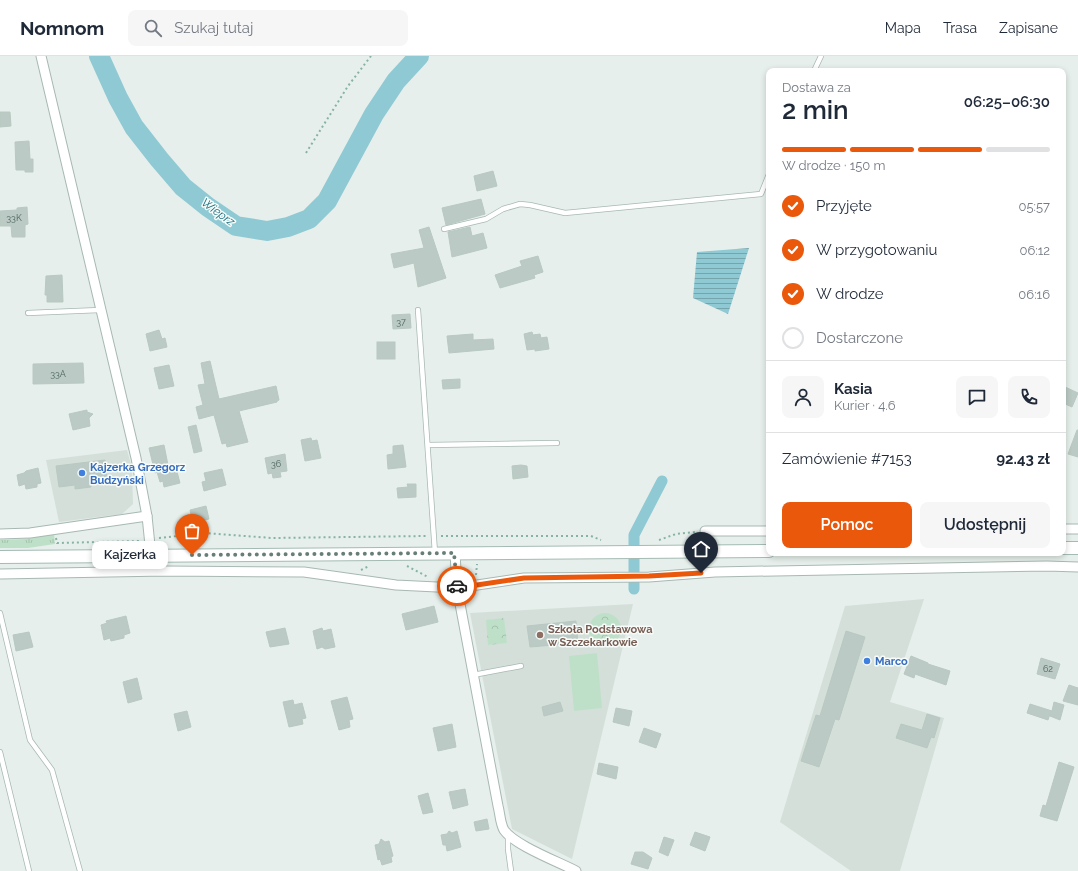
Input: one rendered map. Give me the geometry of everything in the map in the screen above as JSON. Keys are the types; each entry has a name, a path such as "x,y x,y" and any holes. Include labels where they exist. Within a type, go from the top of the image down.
{"main road":[{"path":"1066,548 1078,548"},
{"path":"0,557 766,551"}],"street":[{"path":"41,56 100,310 146,494 152,555"},
{"path":"0,534 30,533 147,516"},
{"path":"1066,529 1078,529"},
{"path":"705,531 766,531"},
{"path":"454,553 457,588 503,828 508,835 517,842 576,871"},
{"path":"0,574 165,571 304,572 396,585 457,588 524,578 618,577 714,572 1078,567"}],"lane":[{"path":"815,68 821,56"},
{"path":"444,229 486,219 503,209 520,204 565,213 761,194 766,182"},
{"path":"28,314 100,310"},
{"path":"418,310 435,553"},
{"path":"428,445 557,443"},
{"path":"0,613 30,740 52,770 80,871"},
{"path":"473,675 520,666"},
{"path":"0,752 29,871"},
{"path":"508,835 511,871"}],"path":[{"path":"306,153 348,86 371,56"},
{"path":"55,529 57,543 142,541 143,537 150,539 205,533 272,538 591,536 602,540"},
{"path":"654,542 676,534 705,531"},
{"path":"476,584 478,558"},
{"path":"345,578 373,564"},
{"path":"405,565 438,582 440,587"}],"shaded area":[{"path":"127,450 132,468 133,504 122,514 59,522 46,460"},
{"path":"924,599 890,702 944,718 900,871 851,871 780,822 845,606"},
{"path":"633,604 572,859 512,829 470,613"}],"green space":[{"path":"54,533 55,544 28,548 0,548 0,540 24,539"},
{"path":"602,613 608,613 618,620 621,629 620,635 614,642 608,645 602,645 592,638 589,632 589,626 596,616"},
{"path":"504,618 507,643 488,645 486,620"},
{"path":"597,653 602,708 574,711 569,656"}],"water":[{"path":"749,248 728,314 693,298 697,252"}],"building":[{"path":"0,112 10,112 11,126 0,127"},
{"path":"29,141 30,159 33,159 33,172 16,170 15,142"},
{"path":"493,171 497,186 477,191 474,176"},
{"path":"481,199 485,214 446,225 442,208"},
{"path":"27,207 28,224 25,225 25,237 12,237 11,226 0,226 0,211 17,210 17,208"},
{"path":"429,227 446,278 418,287 414,263 394,268 391,254 424,248 419,230"},
{"path":"470,227 472,236 483,233 487,248 452,257 448,232"},
{"path":"538,256 543,272 534,275 535,278 500,288 495,275 522,266 520,261"},
{"path":"62,275 63,302 47,302 47,295 45,295 46,276"},
{"path":"410,314 411,328 393,329 392,315"},
{"path":"159,330 162,339 165,338 167,347 150,351 146,334"},
{"path":"532,332 533,335 540,334 541,338 547,337 549,349 535,351 535,349 527,350 524,334"},
{"path":"473,334 473,340 493,339 494,349 449,353 447,336"},
{"path":"377,342 395,342 395,359 377,359"},
{"path":"210,361 219,399 276,386 279,400 277,402 239,411 248,442 227,447 226,443 222,444 214,415 199,419 196,407 203,405 198,385 205,384 201,363"},
{"path":"83,363 84,383 33,384 33,364"},
{"path":"169,365 174,386 159,389 154,368"},
{"path":"460,379 460,388 443,389 442,380"},
{"path":"1066,387 1078,393 1072,407 1066,404"},
{"path":"87,410 87,412 93,414 89,418 90,426 73,430 69,414"},
{"path":"196,425 202,451 194,453 188,427"},
{"path":"1078,430 1078,457 1068,454"},
{"path":"311,438 312,441 317,440 321,458 305,461 301,440"},
{"path":"164,445 169,470 176,468 180,483 164,487 163,481 160,482 157,472 155,473 149,448"},
{"path":"403,445 406,467 388,469 387,455 393,454 393,446"},
{"path":"285,454 287,471 280,472 281,477 273,478 272,473 268,474 265,458"},
{"name":"Kajzerka Grzegorz Budzyński","path":"105,460 107,481 91,483 91,487 75,489 75,485 59,487 56,466"},
{"path":"512,466 527,466 528,477 513,479"},
{"path":"38,468 41,483 37,484 37,487 26,489 25,484 19,486 17,475"},
{"path":"222,469 226,485 204,491 202,482 206,481 204,473"},
{"path":"407,484 416,484 416,497 398,498 397,488 408,487"},
{"path":"206,506 209,519 193,523 190,510"},
{"path":"434,606 438,622 406,630 402,614"},
{"path":"126,616 130,633 124,635 124,638 111,641 110,638 104,640 101,625 107,623 106,621"},
{"path":"576,621 578,643 530,647 527,626"},
{"path":"285,628 289,644 270,647 266,632"},
{"path":"322,628 323,631 331,629 335,647 325,649 322,647 317,649 313,631"},
{"path":"846,631 865,637 839,720 835,719 819,767 801,761 816,715 820,716"},
{"path":"29,632 33,647 16,651 13,635"},
{"path":"911,656 928,664 950,671 946,685 915,674 914,678 904,674"},
{"path":"1041,658 1060,664 1055,679 1037,674"},
{"path":"137,678 142,699 128,703 123,682"},
{"path":"1069,685 1078,688 1078,705 1063,701"},
{"path":"347,697 353,719 349,720 350,727 339,730 331,701"},
{"path":"293,700 294,705 302,703 306,718 302,719 303,724 289,727 283,702"},
{"path":"560,702 563,711 544,716 542,707"},
{"path":"1054,702 1064,705 1060,720 1050,716 1050,714 1048,720 1027,713 1030,704 1052,711"},
{"path":"616,708 632,711 629,726 613,722"},
{"path":"187,711 191,727 178,731 174,714"},
{"path":"927,714 940,718 934,738 931,737 927,748 896,738 901,724 922,730"},
{"path":"452,724 456,747 438,751 433,728"},
{"path":"644,728 661,734 656,748 639,742"},
{"path":"1059,762 1074,767 1057,821 1040,816 1043,805 1046,806"},
{"path":"599,763 618,767 616,779 597,774"},
{"path":"465,789 468,805 453,809 449,792"},
{"path":"428,793 433,812 423,814 418,796"},
{"path":"487,819 489,829 476,831 474,822"},
{"path":"449,831 452,833 457,831 461,847 447,851 446,845 443,845 441,835 447,834"},
{"path":"695,832 710,837 705,851 690,845"},
{"path":"664,837 674,840 668,856 659,852"},
{"path":"381,839 385,842 389,841 393,856 391,857 392,862 382,865 380,859 378,860 375,845 379,844"},
{"path":"635,852 643,852 652,858 648,869 631,864"}],"waterway":[{"name":"Wieprz","path":"99,56 118,98 134,127 183,187 208,207 236,226 267,231 288,227 309,219 327,201 374,114 396,81 419,56"},
{"path":"634,589 634,535 662,481"}],"way so far":[{"path":"192,555 454,553 457,586"}],"place":[{"name":"Kajzerka Grzegorz Budzyński","path":"82,473"},
{"name":"Kajzerka","path":"192,555"},
{"name":"Szkoła Podstawowa w Szczekarkowie","path":"540,635"},
{"name":"Marco","path":"867,661"}],"route":[{"path":"457,586 457,588 524,578 618,577 701,573"}]}
